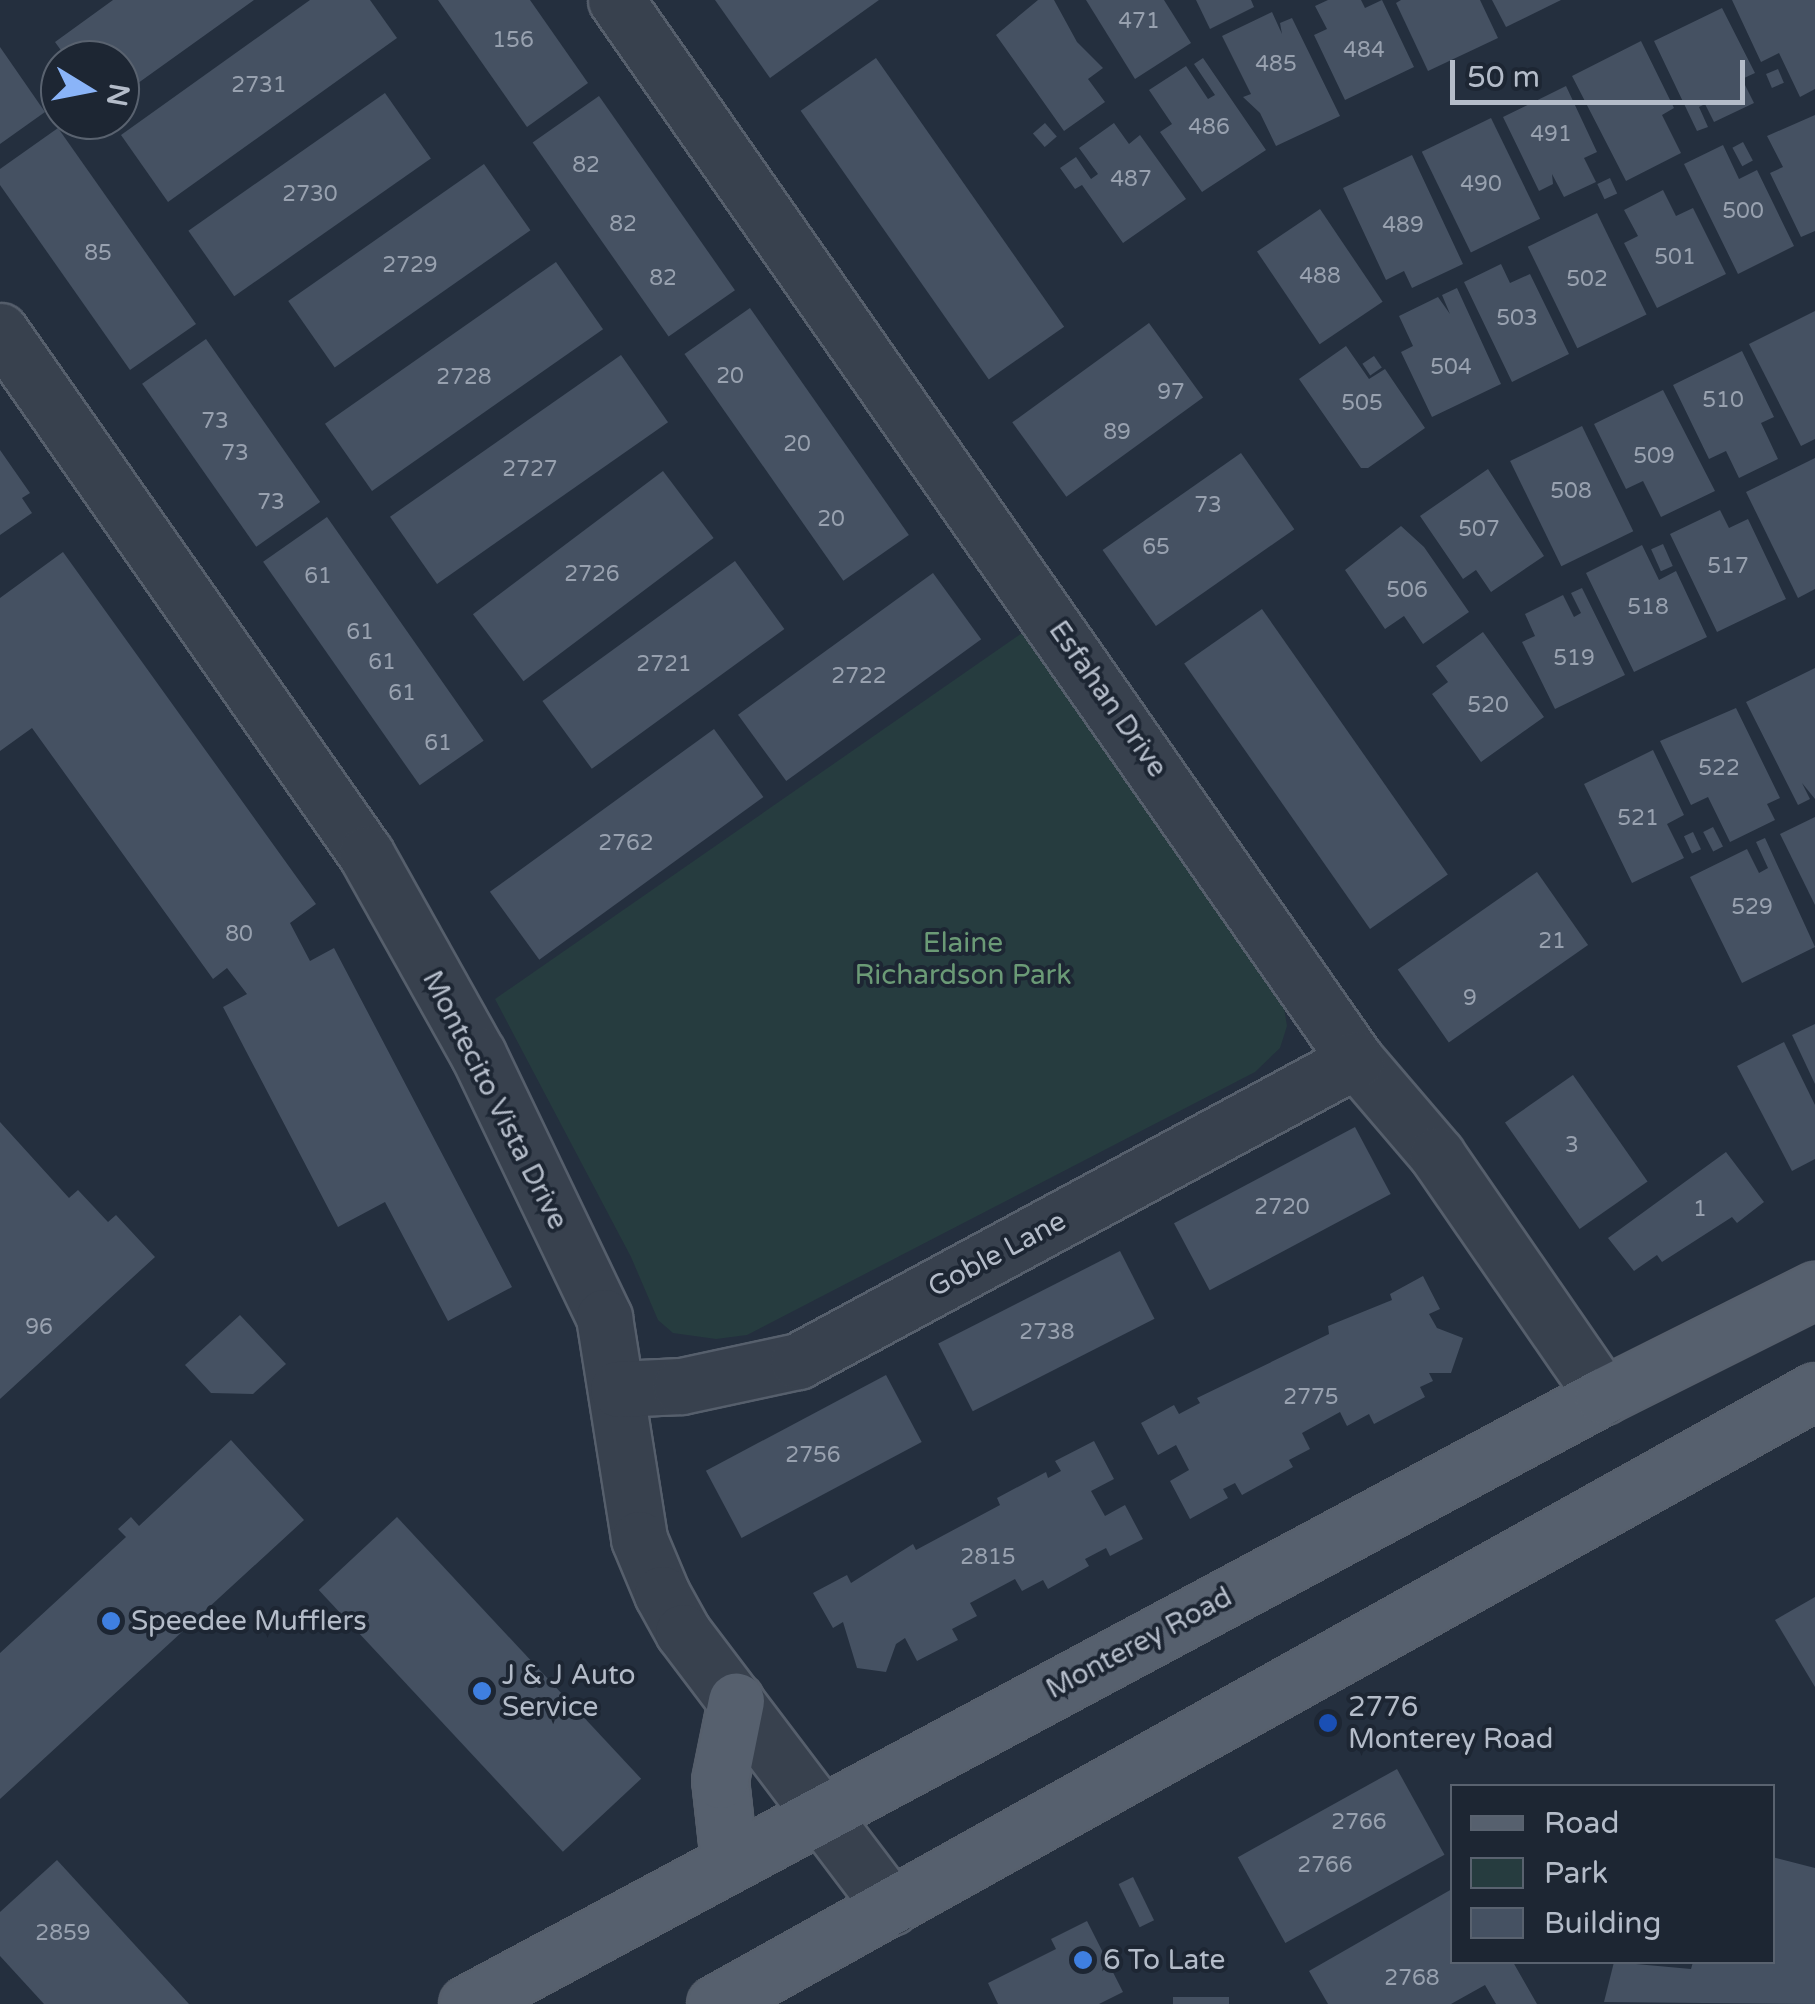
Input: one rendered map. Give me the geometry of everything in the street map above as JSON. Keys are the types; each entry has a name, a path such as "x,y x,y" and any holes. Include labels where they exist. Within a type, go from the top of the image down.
{"main road":[{"name":"Monterey Road","path":"467,2004 1603,1396 1815,1290"},
{"path":"716,2004 1815,1391"},
{"path":"729,1861 720,1780 736,1701"}],"street":[{"name":"Esfahan Drive","path":"616,0 1356,1060 1436,1155 1603,1396"},
{"name":"Montecito Vista Drive","path":"0,331 366,854 478,1054 596,1300 618,1389 636,1520 650,1570 683,1632 890,1907"},
{"name":"Goble Lane","path":"618,1389 681,1386 798,1361 1356,1060"}],"green space":[{"name":"Elaine Richardson Park","path":"1025,631 1283,1002 1287,1026 1280,1048 1255,1072 747,1335 716,1339 673,1333 658,1320 631,1257 495,999"}],"building":[{"path":"113,0 254,0 140,82 140,40 58,40"},
{"path":"310,0 370,0 397,38 168,202 125,140 140,140 140,121"},
{"path":"438,0 530,0 588,83 527,127"},
{"path":"715,0 879,0 770,78"},
{"path":"1038,0 1054,0 1077,42 1103,68 1088,79 1105,102 1064,131 996,35"},
{"path":"1086,0 1164,0 1191,43 1135,79"},
{"path":"1196,0 1251,0 1254,7 1210,29"},
{"path":"1328,0 1361,0 1365,8 1382,0 1414,67 1345,100 1314,35 1327,29 1315,6"},
{"path":"1480,0 1498,38 1428,71 1396,3"},
{"path":"1492,0 1561,0 1506,27"},
{"path":"1732,0 1815,0 1815,89 1800,97 1779,53 1761,62"},
{"path":"1722,8 1755,73 1742,79 1754,103 1714,122 1705,104 1699,107 1708,127 1697,131 1654,41"},
{"path":"1272,12 1282,34 1280,23 1292,18 1340,116 1276,146 1260,113 1243,97 1251,94 1222,36"},
{"path":"1641,41 1674,108 1662,115 1681,153 1626,181 1572,76"},
{"path":"0,47 40,105 40,116 0,144"},
{"path":"876,58 1064,327 989,379 801,111"},
{"path":"1203,58 1266,150 1202,192 1160,132 1172,124 1149,90 1186,66 1208,99 1215,95 1194,64"},
{"path":"1778,69 1784,83 1772,88 1766,74"},
{"path":"1566,86 1597,152 1584,158 1596,182 1564,197 1552,174 1553,184 1539,191 1503,117"},
{"path":"385,93 431,159 234,296 188,231"},
{"path":"599,96 735,290 669,337 533,142"},
{"path":"1815,115 1815,231 1801,237 1770,173 1783,167 1767,136"},
{"path":"1491,118 1540,219 1471,252 1422,152"},
{"path":"1045,123 1057,137 1045,147 1033,133"},
{"path":"1114,123 1129,144 1140,135 1186,199 1123,243 1082,185 1075,189 1060,168 1076,157 1091,179 1098,174 1079,148"},
{"path":"41,140 66,140 196,324 130,370 0,185 0,169"},
{"path":"1743,142 1753,161 1742,166 1732,148"},
{"path":"1723,145 1739,179 1757,170 1794,246 1738,274 1684,164"},
{"path":"1412,155 1463,264 1412,288 1404,271 1386,280 1343,188"},
{"path":"484,164 530,230 335,367 288,301"},
{"path":"1610,178 1617,193 1604,199 1597,184"},
{"path":"1663,190 1676,216 1693,208 1726,274 1657,308 1624,243 1638,236 1624,210"},
{"path":"1320,209 1383,302 1320,344 1257,251"},
{"path":"1597,213 1647,315 1577,348 1528,247"},
{"path":"556,262 603,329 372,491 325,424"},
{"path":"1501,264 1510,283 1530,274 1569,354 1512,382 1464,282"},
{"path":"1457,288 1501,384 1432,417 1401,352 1413,346 1399,316 1438,297 1450,314 1442,295"},
{"path":"750,308 909,535 843,581 684,354"},
{"path":"1815,311 1815,439 1801,446 1749,344"},
{"path":"1149,323 1203,397 1066,497 1012,422"},
{"path":"206,339 320,502 256,547 142,384"},
{"path":"1346,346 1369,379 1385,369 1425,428 1368,468 1361,468 1299,379"},
{"path":"1742,351 1774,417 1761,423 1778,459 1739,478 1726,451 1709,459 1673,385"},
{"path":"621,355 668,422 437,584 390,517"},
{"path":"1374,356 1382,368 1370,375 1362,364"},
{"path":"1663,390 1715,491 1661,517 1643,481 1626,489 1594,424"},
{"path":"1582,426 1633,531 1561,566 1510,461"},
{"path":"0,450 30,493 22,498 32,513 0,535"},
{"path":"1241,453 1294,529 1156,626 1103,550"},
{"path":"1815,458 1815,589 1798,598 1746,492"},
{"path":"1488,469 1544,556 1491,592 1476,570 1463,579 1420,516"},
{"path":"663,471 714,538 523,681 473,614"},
{"path":"1720,510 1729,528 1748,519 1786,599 1717,632 1670,534"},
{"path":"327,517 484,741 420,785 263,562"},
{"path":"1401,526 1424,547 1469,612 1423,644 1404,616 1385,629 1345,570"},
{"path":"1663,544 1673,566 1661,571 1651,549"},
{"path":"1642,545 1659,580 1676,571 1707,637 1634,672 1586,573"},
{"path":"63,552 316,904 290,923 310,961 334,948 512,1287 448,1321 385,1202 338,1227 223,1007 247,994 227,968 213,979 32,728 0,751 0,598"},
{"path":"735,561 784,629 592,769 542,701"},
{"path":"933,573 981,639 786,781 738,715"},
{"path":"1582,588 1625,675 1555,709 1522,642 1535,636 1525,614 1563,595 1574,617 1581,613 1571,593"},
{"path":"1262,609 1448,874 1370,929 1184,663"},
{"path":"1483,632 1544,717 1481,762 1432,694 1448,682 1436,666"},
{"path":"1815,668 1815,799 1802,783 1810,799 1798,805 1746,702"},
{"path":"1736,708 1780,798 1767,804 1775,820 1730,842 1708,797 1691,805 1660,741"},
{"path":"714,729 763,797 539,960 490,892"},
{"path":"1653,750 1684,815 1667,824 1684,858 1632,883 1584,784"},
{"path":"1815,817 1815,905 1780,834"},
{"path":"1713,827 1723,847 1713,852 1703,832"},
{"path":"1693,832 1701,849 1692,853 1684,836"},
{"path":"1765,838 1815,947 1742,983 1690,877 1747,849 1759,873 1768,868 1756,842"},
{"path":"1537,872 1588,945 1449,1042 1398,970"},
{"path":"1815,1024 1815,1084 1792,1035"},
{"path":"1784,1042 1815,1105 1815,1159 1792,1171 1737,1066"},
{"path":"1573,1075 1648,1181 1580,1229 1505,1123"},
{"path":"0,1122 69,1198 78,1190 108,1222 116,1215 155,1257 0,1399"},
{"path":"1355,1127 1391,1194 1210,1290 1174,1223"},
{"path":"1726,1152 1764,1202 1737,1223 1732,1217 1662,1262 1657,1255 1634,1271 1608,1238"},
{"path":"1120,1251 1155,1319 973,1411 938,1344"},
{"path":"1423,1276 1440,1309 1429,1314 1437,1328 1463,1338 1451,1373 1429,1373 1433,1381 1420,1387 1425,1397 1374,1424 1369,1414 1347,1426 1340,1412 1302,1433 1310,1449 1289,1460 1293,1467 1242,1495 1235,1483 1223,1489 1228,1498 1190,1519 1170,1481 1189,1470 1176,1445 1158,1455 1141,1423 1174,1405 1179,1414 1200,1403 1197,1398 1329,1334 1328,1326 1392,1300 1390,1294"},
{"path":"240,1315 286,1364 253,1394 211,1393 185,1365"},
{"path":"886,1375 922,1442 742,1538 706,1471"},
{"path":"231,1440 304,1520 0,1799 0,1653 126,1537 118,1529 131,1517 139,1526"},
{"path":"1094,1441 1114,1479 1091,1491 1105,1516 1125,1505 1143,1539 1110,1556 1106,1548 1085,1559 1089,1566 1048,1589 1043,1580 1022,1591 1015,1579 970,1603 977,1616 952,1629 958,1640 917,1661 905,1638 896,1644 886,1672 857,1668 843,1622 833,1628 813,1593 847,1575 851,1583 913,1544 916,1550 1000,1505 997,1498 1046,1472 1048,1478 1061,1471 1055,1461"},
{"path":"397,1517 641,1779 563,1852 319,1590"},
{"path":"1815,1597 1815,1687 1775,1620"},
{"path":"1397,1769 1445,1855 1285,1943 1238,1857"},
{"path":"1775,1858 1815,1868 1815,2004 1604,2002 1614,1964 1691,1969 1692,1964 1775,1964"},
{"path":"57,1860 189,2004 44,2004 0,1956 0,1912"},
{"path":"1133,1877 1154,1920 1140,1927 1119,1884"},
{"path":"1450,1890 1450,1964 1514,1964 1537,2004 1496,2004 1485,1985 1451,2004 1328,2004 1309,1971"},
{"path":"1087,1921 1123,1992 1099,2004 998,2004 988,1983 1056,1949 1051,1939"},
{"path":"1173,1997 1229,1997 1229,2004 1173,2004"}],"place":[{"name":"Speedee Mufflers","path":"111,1621"},
{"name":"J & J Auto Service","path":"482,1691"},
{"name":"2776 Monterey Road","path":"1328,1723"},
{"name":"6 To Late","path":"1083,1960"}]}
